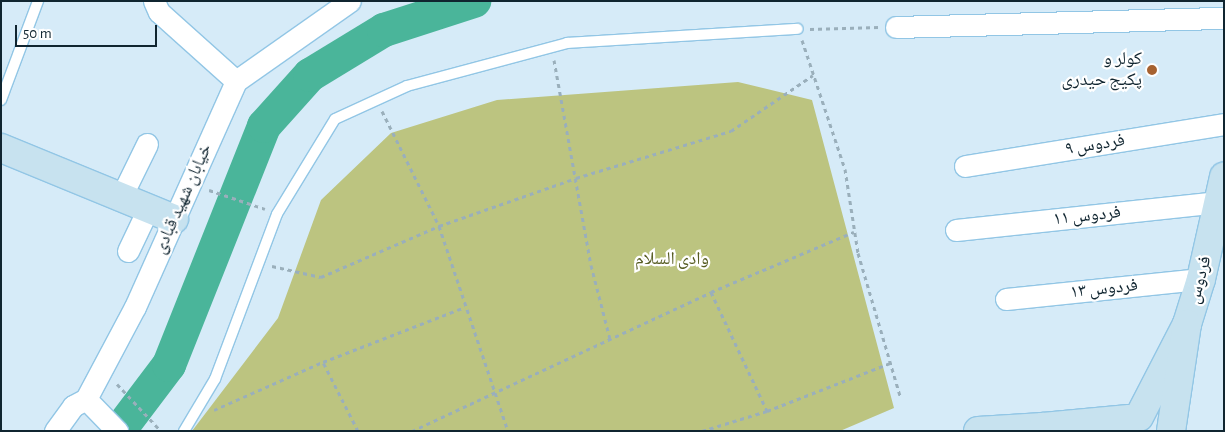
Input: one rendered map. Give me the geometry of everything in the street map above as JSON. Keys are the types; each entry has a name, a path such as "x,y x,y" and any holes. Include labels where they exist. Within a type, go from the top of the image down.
{"street":[{"path":"154,1 159,12 236,82 350,1"},
{"path":"896,27 1224,18"},
{"name":"خیابان شهید قبادی","path":"54,431 73,406 86,399 135,307 236,82"},
{"name":"فردوس ۹","path":"966,166 1224,124"},
{"path":"121,197 147,144"},
{"path":"1,148 174,219"},
{"name":"فردوس ۱۱","path":"956,230 1221,190"},
{"name":"فردوس","path":"1187,324 1201,279 1221,190"},
{"path":"128,251 148,209"},
{"name":"فردوس ۱۳","path":"1006,299 1201,279"},
{"path":"1128,422 1187,324"},
{"path":"1169,431 1187,324"},
{"path":"86,399 117,431"},
{"path":"978,431 1047,429 1158,420 1169,431"}],"lane":[{"path":"1,100 38,1"},
{"path":"184,431 215,379 277,214 335,119 407,86 567,43 798,29"}],"path":[{"path":"896,27 798,29 845,169 854,232 900,396"},
{"path":"551,47 591,265 610,339"},
{"path":"259,263 322,277 439,226 576,178 731,131 813,76"},
{"path":"378,99 391,133 439,226 508,431"},
{"path":"190,184 277,214"},
{"path":"412,431 711,292 854,232"},
{"path":"711,292 767,411"},
{"path":"190,420 324,362 465,307"},
{"path":"324,362 358,431"},
{"path":"702,431 767,411 890,363"},
{"path":"102,369 161,431"}],"green space":[{"name":"وادی السلام","path":"738,82 812,100 894,408 840,431 192,431 278,318 321,200 391,133 497,100"}],"waterway":[{"path":"119,431 169,365 264,126 310,75 384,30 474,1"}],"place":[{"name":"کولر و پکیج حیدری","path":"1152,70"}]}
